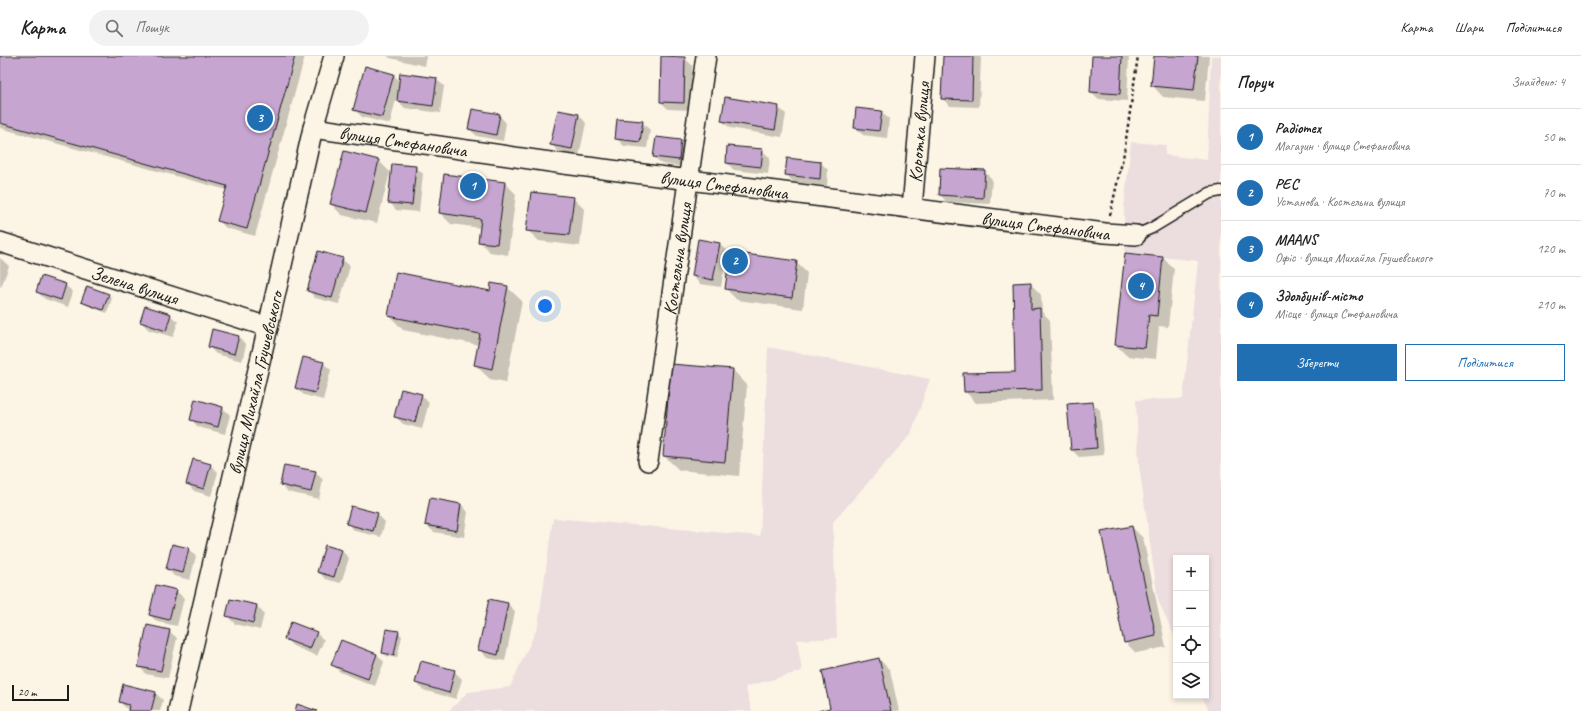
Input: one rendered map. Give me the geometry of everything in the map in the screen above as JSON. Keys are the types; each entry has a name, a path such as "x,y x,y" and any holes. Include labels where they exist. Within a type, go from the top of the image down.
{"street":[{"name":"вулиця Михайла Грушевського","path":"178,711 313,128 334,56"},
{"name":"Костельна вулиця","path":"648,461 706,56"},
{"name":"Коротка вулиця","path":"912,208 925,56"},
{"name":"вулиця Стефановича","path":"313,128 689,180 1105,233 1136,235"},
{"name":"Зелена вулиця","path":"0,242 268,327"}],"lane":[{"path":"1136,235 1152,228 1210,193 1221,191"}],"path":[{"path":"1105,233 1124,154 1138,56"}],"shaded area":[{"path":"1211,56 1221,56 1221,711 1209,711 1203,699 1209,699 1209,555 1173,555 1173,633 1158,600 1139,465 1136,400 1183,399 1198,261 1125,253 1124,208 1131,142 1166,145 1165,155 1207,160"},
{"path":"768,347 930,379 911,434 833,522 837,638 797,640 802,671 745,687 752,711 449,711 468,692 510,687 538,626 553,518 760,536"}],"building":[{"path":"0,56 295,56 247,229 217,221 227,186 0,123"},
{"path":"661,56 685,57 684,103 660,102"},
{"path":"943,56 973,56 972,100 941,99"},
{"path":"1092,56 1122,56 1120,94 1090,92"},
{"path":"1154,56 1198,56 1194,90 1151,86"},
{"path":"365,66 394,74 382,117 353,110"},
{"path":"400,73 437,78 433,106 397,101"},
{"path":"725,97 779,106 775,130 721,121"},
{"path":"856,108 882,111 879,131 854,128"},
{"path":"472,109 500,114 496,135 468,129"},
{"path":"558,110 579,114 572,149 550,145"},
{"path":"617,119 643,121 640,142 615,139"},
{"path":"656,137 681,140 679,160 653,157"},
{"path":"727,146 763,149 761,167 726,163"},
{"path":"344,151 379,160 366,213 330,204"},
{"path":"787,158 821,162 820,179 785,175"},
{"path":"392,164 416,166 412,205 388,203"},
{"path":"940,168 985,170 983,198 939,195"},
{"path":"444,174 505,182 497,244 478,242 481,219 439,213"},
{"path":"531,192 574,197 569,235 526,231"},
{"path":"698,239 720,243 713,280 692,276"},
{"path":"318,251 343,258 332,298 307,291"},
{"path":"730,252 797,261 792,298 725,289"},
{"path":"1125,253 1163,257 1157,316 1149,315 1145,348 1115,345"},
{"path":"396,272 490,291 491,283 508,286 492,369 474,365 480,334 388,316"},
{"path":"41,276 66,284 61,300 36,292"},
{"path":"1031,282 1031,309 1040,308 1042,390 964,392 963,373 1015,372 1013,283"},
{"path":"87,286 109,294 103,310 81,302"},
{"path":"145,306 171,314 166,331 140,322"},
{"path":"212,329 239,336 234,354 208,347"},
{"path":"303,357 324,362 315,393 295,388"},
{"path":"671,364 733,369 725,462 663,456"},
{"path":"401,389 422,394 415,422 394,417"},
{"path":"195,399 223,407 218,427 190,420"},
{"path":"1093,402 1097,448 1071,450 1067,404"},
{"path":"193,459 211,464 204,489 186,484"},
{"path":"284,465 316,471 311,492 280,485"},
{"path":"430,498 461,504 457,531 425,525"},
{"path":"351,506 378,513 373,531 346,524"},
{"path":"1132,526 1156,636 1124,643 1101,532"},
{"path":"172,544 189,548 183,573 166,569"},
{"path":"325,545 342,550 334,577 317,572"},
{"path":"156,585 177,590 169,620 149,615"},
{"path":"230,599 257,605 253,623 226,616"},
{"path":"489,599 508,603 498,655 478,650"},
{"path":"291,622 317,632 310,649 284,639"},
{"path":"147,625 170,630 161,671 138,667"},
{"path":"386,629 399,631 394,655 382,653"},
{"path":"341,640 377,654 368,679 331,665"},
{"path":"879,658 891,711 818,711 830,708 822,671"},
{"path":"421,661 455,670 449,693 415,683"},
{"path":"123,684 156,692 151,711 128,711 129,705 119,702"},
{"path":"297,704 317,711 295,711"}],"place":[{"name":"MAANS","path":"260,118"},
{"name":"Радiотех","path":"473,186"},
{"name":"РЕС","path":"735,261"},
{"name":"Здолбунів-місто","path":"1141,286"}]}
